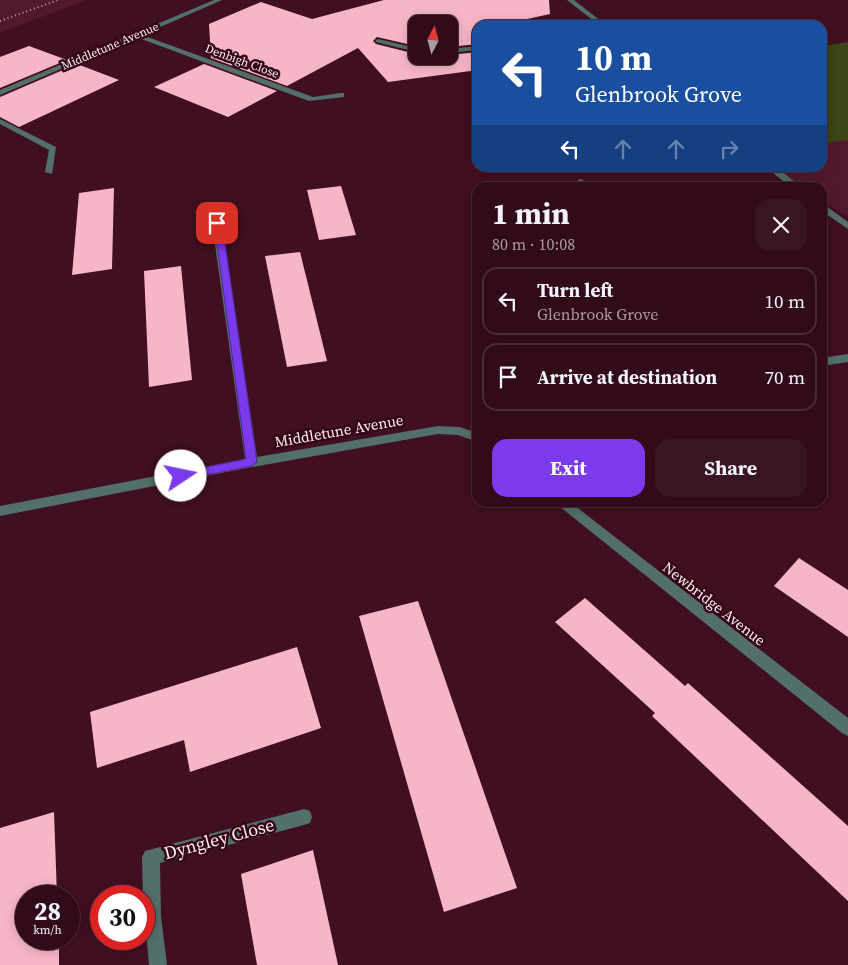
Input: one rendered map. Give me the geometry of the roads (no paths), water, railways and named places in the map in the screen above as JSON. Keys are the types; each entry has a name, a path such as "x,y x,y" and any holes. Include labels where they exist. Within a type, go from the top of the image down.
{"street":[{"name":"Middletune Avenue","path":"0,93 219,0"},
{"path":"570,0 596,20"},
{"name":"Denbigh Close","path":"136,35 312,99 342,95"},
{"path":"378,41 408,48"},
{"path":"458,49 472,48"},
{"path":"0,121 53,149 49,172"},
{"path":"777,172 790,182"},
{"path":"827,210 848,226"},
{"path":"217,223 252,462"},
{"path":"827,361 848,358"},
{"name":"Middletune Avenue","path":"0,511 252,462 438,430 458,431 472,436"},
{"name":"Newbridge Avenue","path":"566,507 848,728"},
{"name":"Dyngley Close","path":"158,965 152,916 151,857 304,817"}],"railway":[{"path":"0,21 58,0"}]}
